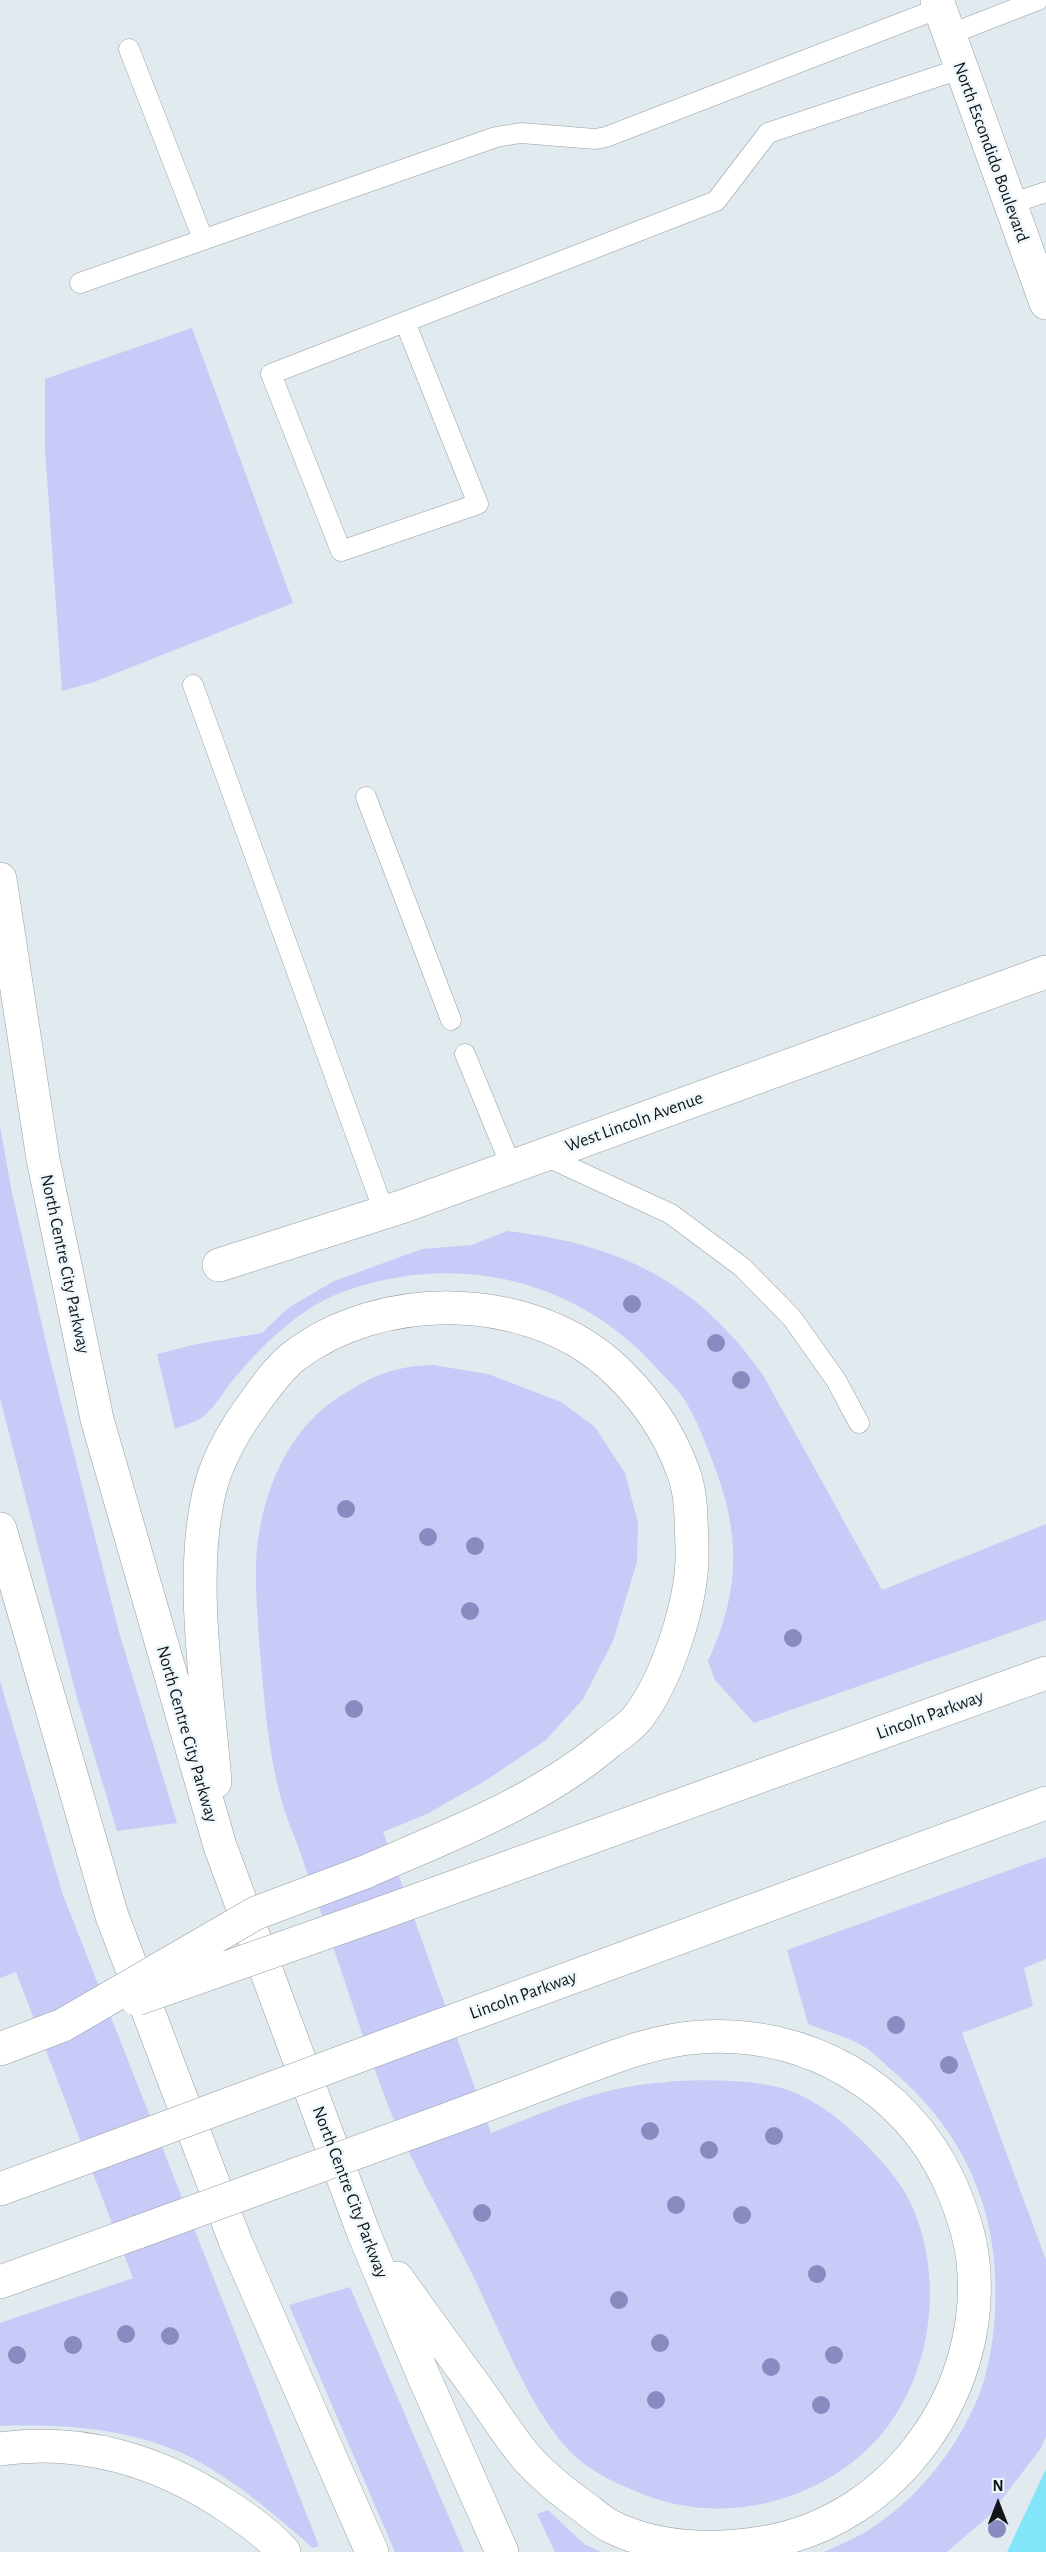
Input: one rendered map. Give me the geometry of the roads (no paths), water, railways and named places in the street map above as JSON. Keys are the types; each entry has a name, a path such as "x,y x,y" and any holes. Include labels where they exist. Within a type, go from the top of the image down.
{"main road":[{"name":"North Escondido Boulevard","path":"942,14 1046,303"},
{"name":"North Centre City Parkway","path":"0,879 43,1159 97,1419 220,1846 364,2234 424,2377 502,2552"},
{"name":"West Lincoln Avenue","path":"219,1265 384,1212 1046,972"},
{"path":"63,2025 256,1913 365,1872 529,1797 591,1758 637,1719 666,1666 686,1606 693,1567 691,1517 686,1477 663,1428 638,1394 607,1362 567,1336 521,1318 473,1309 426,1307 382,1314 346,1327 293,1358 274,1376 239,1424 212,1480 202,1537 201,1607 220,1846"},
{"path":"0,1529 112,1916 236,2243 372,2552"},
{"name":"Lincoln Parkway","path":"0,2049 1046,1673"},
{"name":"Lincoln Parkway","path":"0,2189 1046,1803"},
{"path":"0,2282 616,2056 677,2040 732,2037 781,2044 829,2060 861,2077 887,2097 913,2124 941,2165 963,2216 973,2256 973,2309 969,2342 948,2400 922,2446 901,2471 849,2512 789,2537 724,2548 687,2546 645,2539 609,2525 558,2489 528,2458 364,2234"},
{"path":"0,2449 63,2445 161,2468 203,2490 245,2517 284,2552"}],"lane":[{"path":"80,283 496,137 521,134 595,139 606,137 942,14 1038,0"},
{"path":"129,49 203,239"},
{"path":"405,322 478,504 341,551 271,374 716,201 768,134 960,69"},
{"path":"1010,204 1046,192"},
{"path":"193,685 384,1212"},
{"path":"366,798 451,1020"},
{"path":"465,1054 511,1166"},
{"path":"543,1155 671,1214 742,1267 792,1318 836,1380 859,1423"}]}
